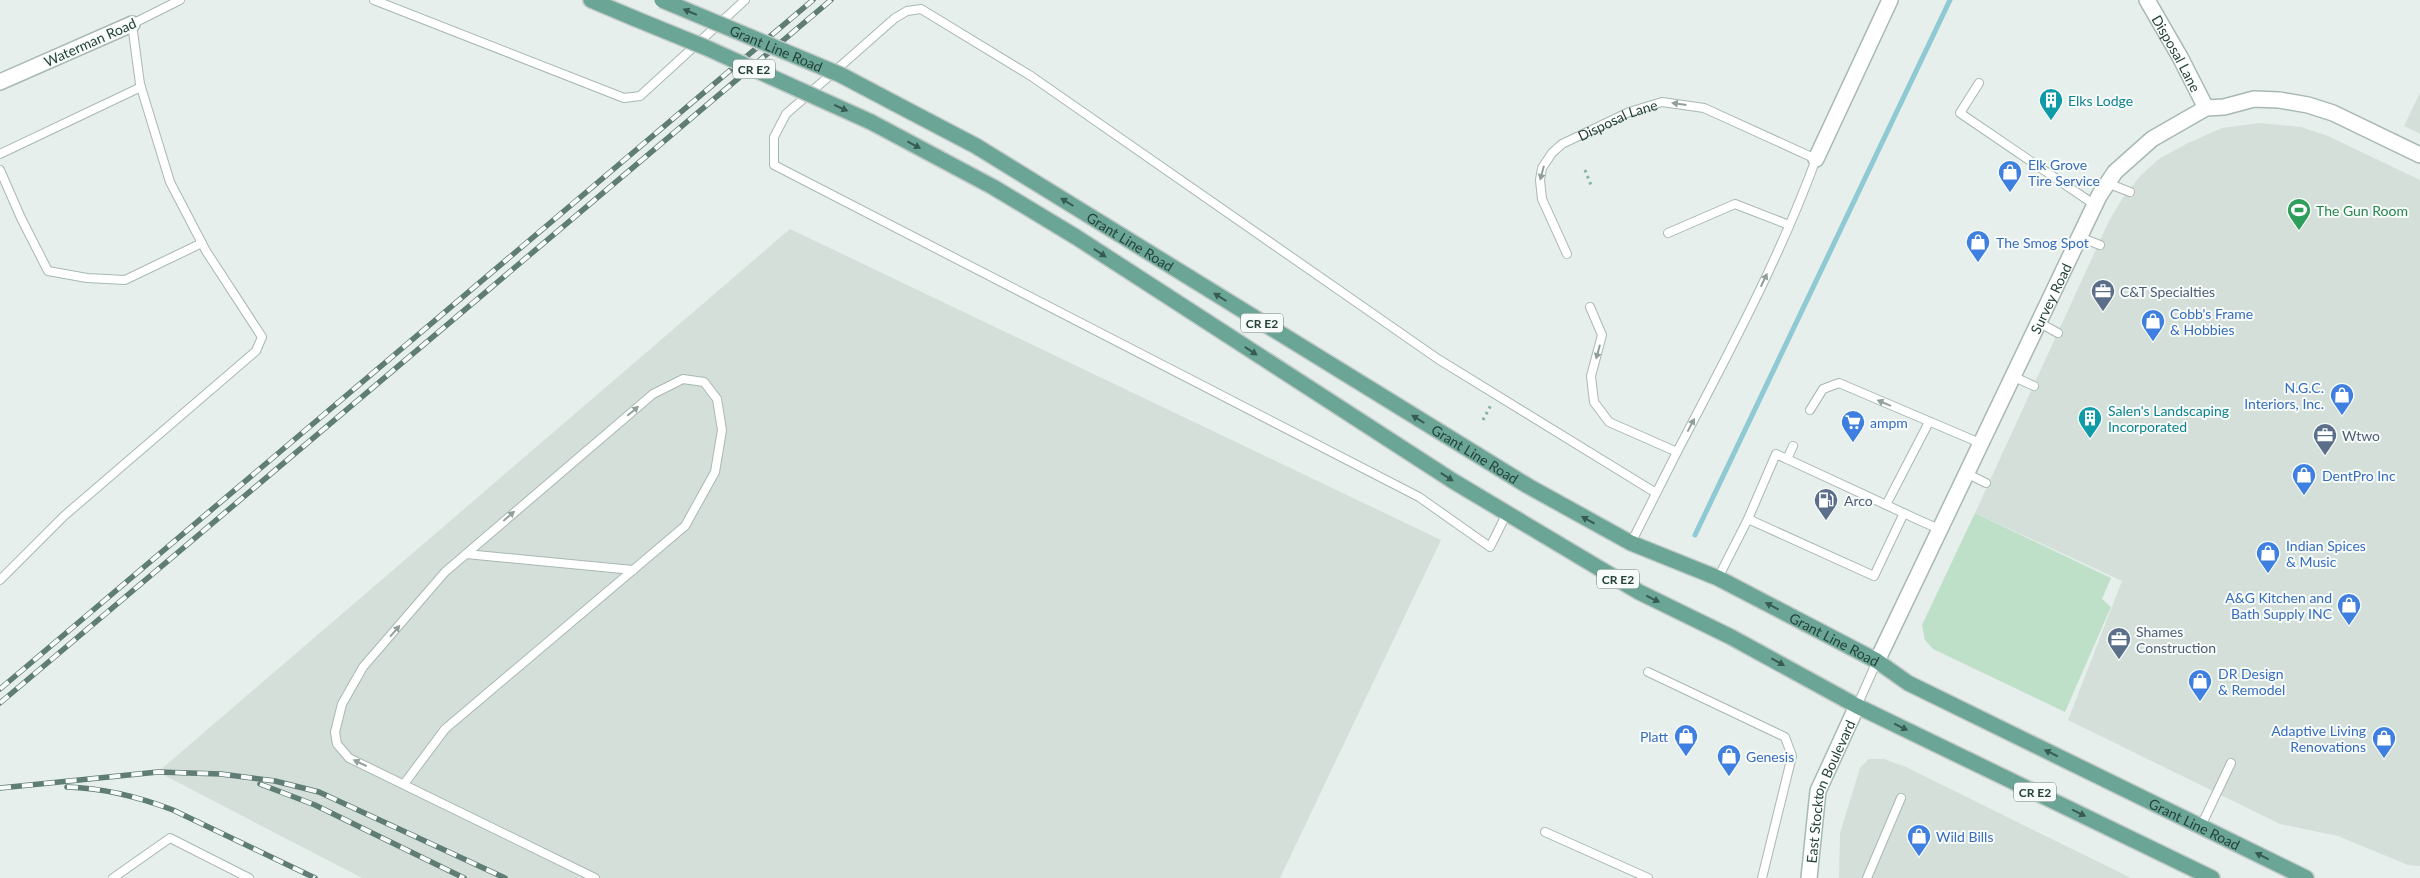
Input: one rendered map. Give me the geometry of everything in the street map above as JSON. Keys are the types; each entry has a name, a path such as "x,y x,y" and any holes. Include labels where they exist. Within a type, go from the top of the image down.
{"main road":[{"name":"Grant Line Road","path":"591,0 707,48 871,122 993,187 1076,237 1290,376 1507,513 1639,592 1742,643 1857,706 2212,878"},
{"name":"Grant Line Road","path":"662,0 841,75 976,146 1528,486 1631,543 1718,578 1877,661 1908,683 2306,878"}],"street":[{"path":"1816,159 1890,0"},
{"name":"Disposal Lane","path":"2147,0 2180,57 2206,108"},
{"name":"Waterman Road","path":"0,82 132,24"},
{"name":"Survey Road","path":"1877,661 2095,205 2115,172 2143,145 2206,108 2224,107 2254,99 2279,100 2308,105 2333,113 2420,154"},
{"name":"East Stockton Boulevard","path":"1809,878 1818,791 1857,706"}],"lane":[{"name":"Waterman Road","path":"132,24 180,0"},
{"path":"374,0 624,98 632,99 640,96 745,0"},
{"path":"1507,513 1490,547 1420,497 774,165 774,138 786,114 895,18 914,8 921,9 1031,76 1438,359 1656,493"},
{"path":"0,580 64,516 256,351 262,337 202,244 170,182 141,87 132,24"},
{"path":"1980,83 1960,113 2095,205"},
{"path":"0,154 141,87"},
{"name":"Disposal Lane","path":"1567,254 1542,199 1540,180 1542,168 1552,153 1562,144 1629,112 1662,102 1704,108 1816,159"},
{"path":"1631,543 1739,333 1790,225 1816,159"},
{"path":"0,170 20,218 48,270 87,278 125,280 202,244"},
{"path":"2107,183 2130,192"},
{"path":"1668,233 1735,204 1790,225"},
{"path":"2079,237 2100,245"},
{"path":"1590,307 1602,335 1591,376 1594,402 1609,422 1677,452"},
{"path":"2038,322 2058,333"},
{"path":"2012,376 2034,386"},
{"path":"404,784 445,730 685,526 715,472 722,430 717,399 704,382 683,379 654,394 445,572 363,667 342,704 335,732 337,744 349,758 595,878"},
{"path":"1810,410 1823,389 1839,383 1980,443"},
{"path":"1886,505 1929,422"},
{"path":"1787,460 1793,446"},
{"path":"1718,578 1748,519 1776,454 1939,529"},
{"path":"1966,473 1986,483"},
{"path":"1748,519 1874,576 1904,513"},
{"path":"466,554 632,570"},
{"name":"Survey Road","path":"1857,706 1877,661"},
{"path":"1648,672 1785,737 1792,756 1762,878"},
{"path":"2201,826 2231,764"},
{"path":"1867,878 1901,798"},
{"path":"1545,832 1648,878"},
{"path":"113,878 170,838 249,878"}],"path":[{"path":"1585,170 1592,185"}],"shaded area":[{"path":"2420,93 2420,134 2404,126"},
{"path":"2260,123 2301,127 2328,136 2420,180 2420,866 2408,865 2338,836 2280,824 2068,720 2122,581 1975,513 2109,221 2122,199 2140,176 2159,159 2186,144 2222,128"},
{"path":"790,229 1441,540 1280,878 362,878 158,772"},
{"path":"1869,759 1884,759 1906,767 2131,878 1839,878 1840,833 1860,768"}],"green space":[{"path":"1975,513 2111,578 2102,599 2111,607 2065,712 1933,649 1925,640 1922,625"}],"waterway":[{"path":"1695,535 1950,0"}],"railway":[{"path":"0,689 813,0"},
{"path":"0,703 831,0"},
{"path":"0,788 158,772 221,774 275,781 319,792 505,878"},
{"path":"260,784 315,805 464,878"},
{"path":"67,787 121,794 173,810 315,878"}],"place":[{"name":"Elks Lodge","path":"2051,121"},
{"name":"Elk Grove Tire Service","path":"2010,193"},
{"name":"The Gun Room","path":"2299,231"},
{"name":"The Smog Spot","path":"1978,263"},
{"name":"C&T Specialties","path":"2103,312"},
{"name":"Cobb's Frame & Hobbies","path":"2153,342"},
{"name":"N.G.C. Interiors, Inc.","path":"2342,416"},
{"name":"Salen's Landscaping Incorporated","path":"2090,439"},
{"name":"ampm","path":"1853,443"},
{"name":"Wtwo","path":"2325,456"},
{"name":"DentPro Inc","path":"2304,496"},
{"name":"Arco","path":"1826,521"},
{"name":"Indian Spices & Music","path":"2268,574"},
{"name":"A&G Kitchen and Bath Supply INC","path":"2349,626"},
{"name":"Shames Construction","path":"2119,660"},
{"name":"DR Design & Remodel","path":"2200,702"},
{"name":"Platt","path":"1686,757"},
{"name":"Adaptive Living Renovations","path":"2384,759"},
{"name":"Genesis","path":"1729,777"},
{"name":"Wild Bills","path":"1919,857"}]}
